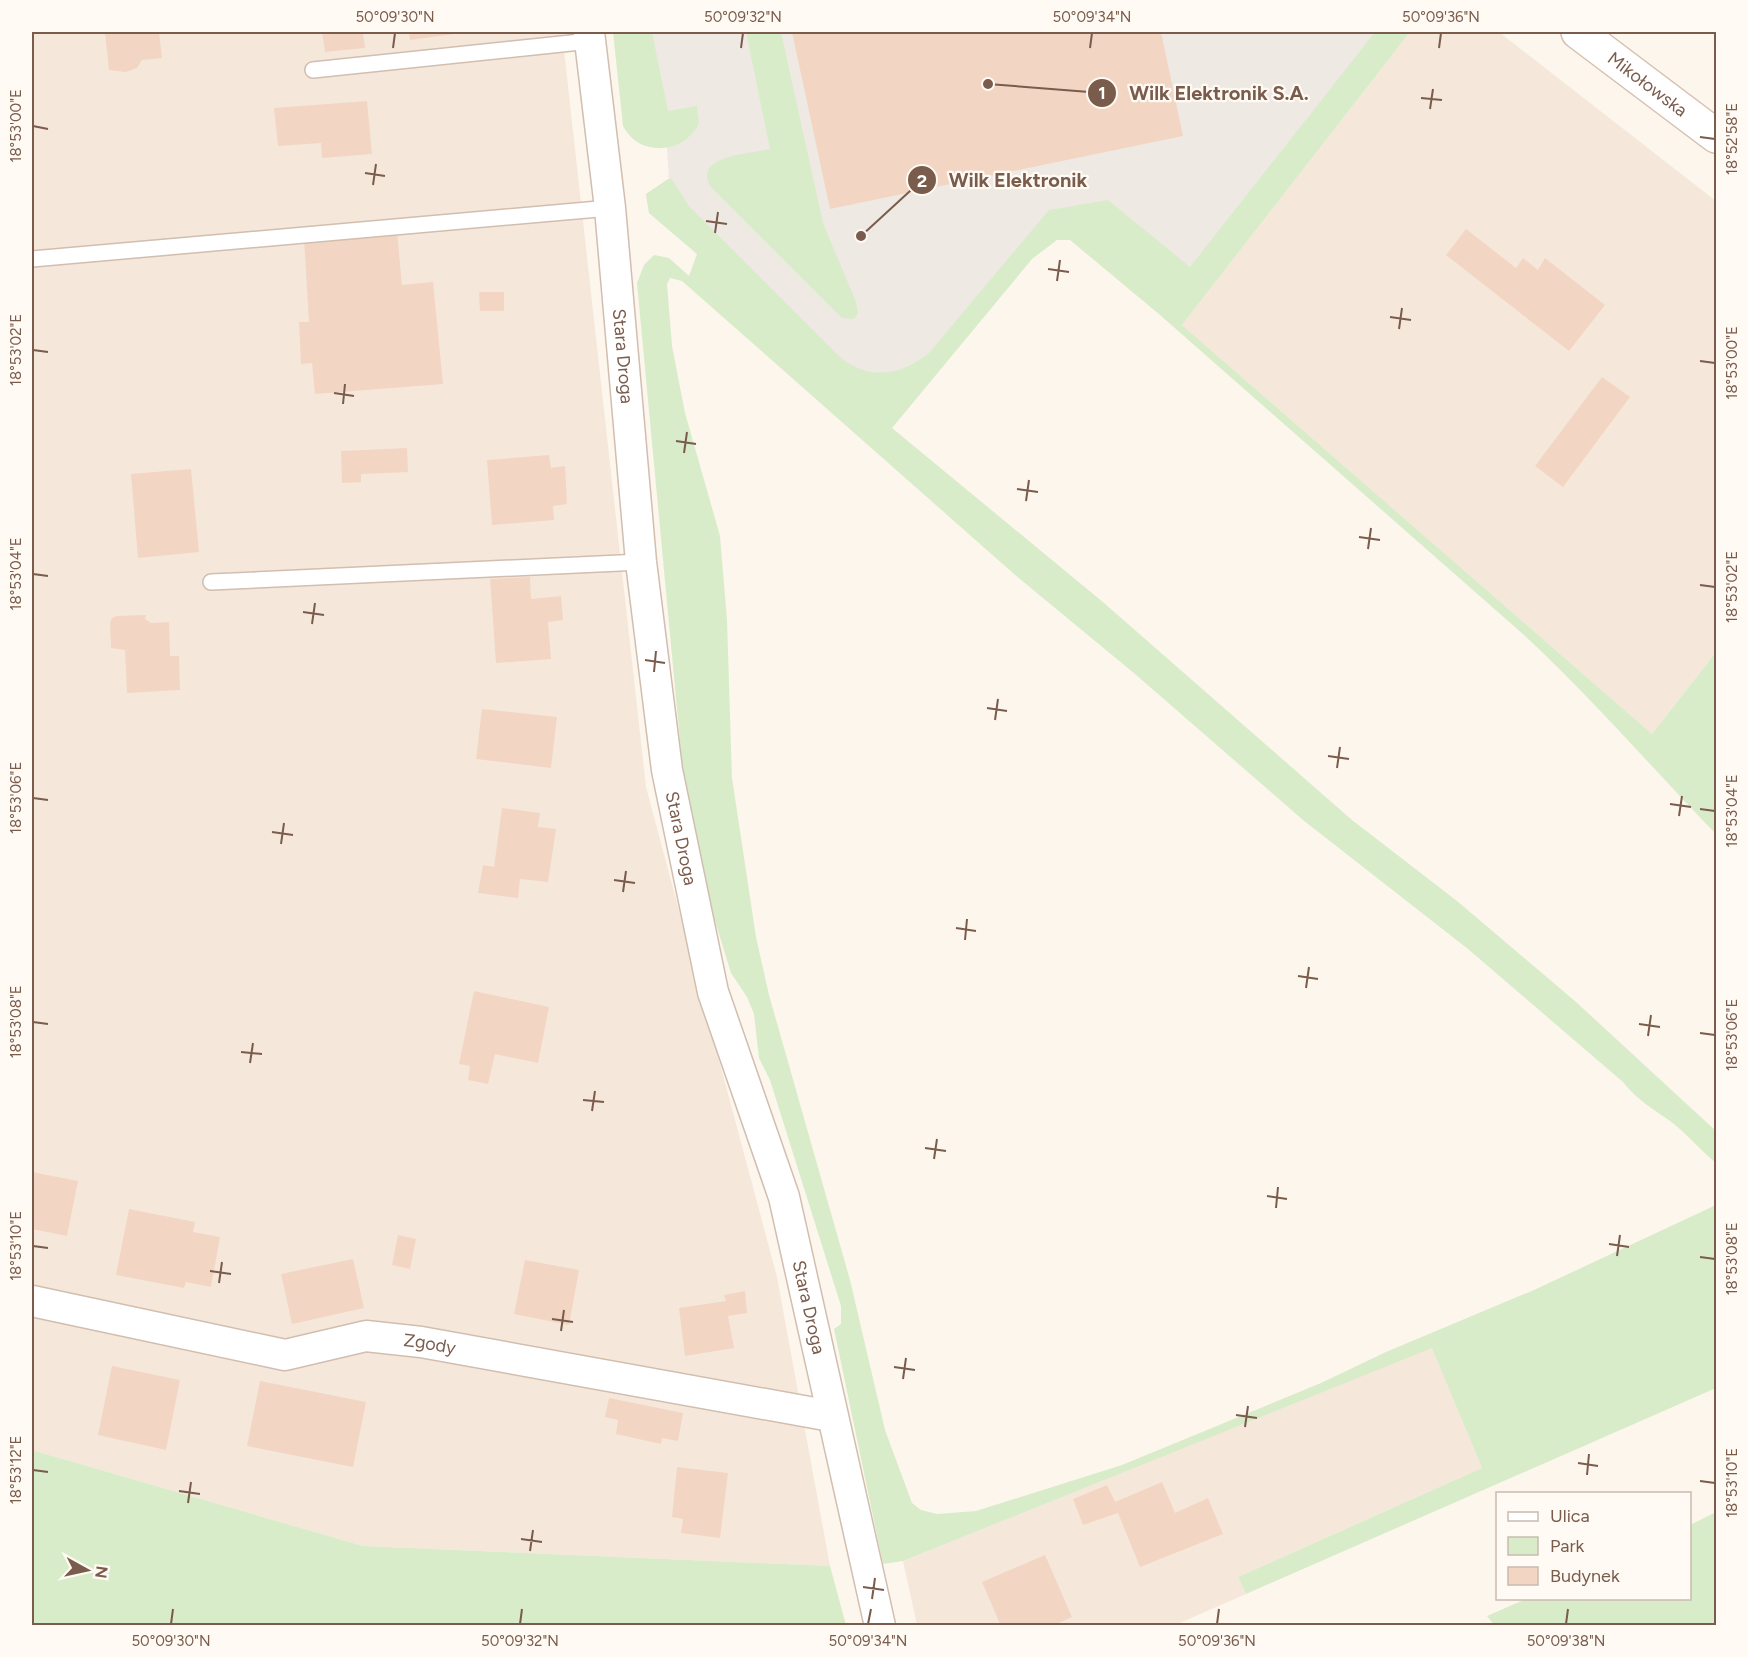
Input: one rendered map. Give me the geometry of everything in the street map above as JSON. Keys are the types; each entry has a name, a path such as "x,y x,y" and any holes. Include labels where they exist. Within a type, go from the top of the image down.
{"street":[{"name":"Mikołowska","path":"1578,32 1716,136"},
{"name":"Stara Droga","path":"589,36 610,208 642,562 667,771 713,992 784,1197 831,1416 880,1626"},
{"name":"Zgody","path":"32,1301 285,1355 366,1336 421,1342 831,1416"}],"lane":[{"path":"313,70 589,36"},
{"path":"32,259 610,208"},
{"path":"211,582 642,562"}],"shaded area":[{"path":"32,32 562,32 646,787 777,1277 830,1566 363,1546 32,1450"},
{"path":"634,32 1395,32 1182,325 1062,218 893,420 649,213 646,194 669,181 667,147"},
{"path":"1410,32 1499,32 1716,201 1716,652 1652,734 1182,325"},
{"path":"1432,1347 1482,1468 1238,1577 1246,1594 1175,1625 917,1625 903,1561"}],"green space":[{"path":"613,32 652,32 668,111 697,106 699,123 683,141 662,148 650,147 630,136 623,126"},
{"path":"746,32 781,32 823,223 856,302 858,313 854,319 842,318 711,187 707,176 709,168 716,162 770,149"},
{"path":"1375,32 1410,32 1182,325 1652,734 1716,652 1716,834 1598,708 1524,635 1160,315 1070,240 1057,240 1032,259 892,428 1104,603 1352,820 1457,901 1576,1002 1716,1131 1716,1163 1674,1124 1641,1100 1468,949 1303,820 1135,674 1014,574 682,281 670,278 667,284 672,346 685,413 720,536 727,620 732,778 756,937 769,995 850,1280 885,1430 912,1503 921,1510 937,1514 976,1511 1122,1465 1321,1383 1386,1352 1534,1290 1716,1205 1716,1388 1246,1594 1238,1577 1482,1468 1432,1348 903,1561 883,1564 834,1329 841,1324 841,1306 770,1080 759,1058 754,1014 747,997 731,973 703,882 685,794 637,283 644,265 654,255 669,258 689,276 697,254 649,213 646,194 668,179 672,179 689,206 841,358 863,370 886,372 897,370 929,353 1049,210 1108,200 1190,267"},
{"path":"32,1450 363,1546 830,1566 846,1625 32,1625"},
{"path":"1716,1512 1716,1625 1495,1626 1487,1616 1524,1600 1691,1600 1691,1524"}],"building":[{"path":"105,32 159,32 162,58 142,60 137,68 126,72 109,70"},
{"path":"322,32 363,32 365,48 325,52"},
{"path":"409,32 462,32 462,33 410,40"},
{"path":"792,32 1161,32 1183,136 830,209"},
{"path":"367,101 372,154 322,158 321,143 278,146 274,108"},
{"path":"1466,229 1516,268 1523,258 1538,270 1545,258 1605,305 1569,351 1446,255"},
{"path":"397,232 402,285 433,282 443,384 315,394 312,363 301,364 299,322 309,322 304,239"},
{"path":"479,292 504,292 504,311 480,311"},
{"path":"1602,377 1630,397 1563,487 1535,466"},
{"path":"407,448 408,472 361,474 361,482 342,483 341,451"},
{"path":"549,455 551,468 565,466 567,504 553,506 554,520 492,525 487,460"},
{"path":"191,469 199,552 138,558 131,474"},
{"path":"530,577 531,599 561,596 563,620 548,622 551,659 496,663 490,579"},
{"path":"146,615 145,619 151,623 169,622 170,656 179,656 180,690 127,693 125,650 111,648 110,623 112,618 117,616"},
{"path":"482,709 557,717 551,768 476,759"},
{"path":"502,808 540,813 538,827 556,829 548,882 520,879 518,898 478,893 483,865 494,867"},
{"path":"474,991 549,1007 538,1063 495,1054 488,1084 468,1080 470,1066 459,1064"},
{"path":"32,1172 78,1181 67,1236 32,1229"},
{"path":"129,1209 195,1222 193,1232 220,1237 211,1287 186,1282 184,1288 116,1275"},
{"path":"398,1235 416,1239 410,1269 392,1265"},
{"path":"353,1259 364,1308 292,1324 281,1274"},
{"path":"525,1260 579,1270 569,1325 514,1314"},
{"path":"745,1291 747,1313 728,1316 734,1348 685,1356 679,1308 726,1301 724,1295"},
{"path":"112,1366 180,1380 166,1450 98,1435"},
{"path":"260,1381 366,1402 353,1467 247,1446"},
{"path":"609,1398 683,1413 678,1441 662,1438 661,1444 616,1434 618,1420 605,1417"},
{"path":"677,1467 728,1473 720,1538 681,1533 683,1519 672,1517"},
{"path":"1162,1482 1175,1513 1208,1498 1223,1534 1140,1567 1118,1513 1083,1525 1073,1499 1107,1485 1115,1502"},
{"path":"1045,1555 1072,1617 1052,1626 1001,1626 982,1582"}],"place":[{"name":"Wilk Elektronik S.A.","path":"988,84"},
{"name":"Wilk Elektronik","path":"861,236"}]}
